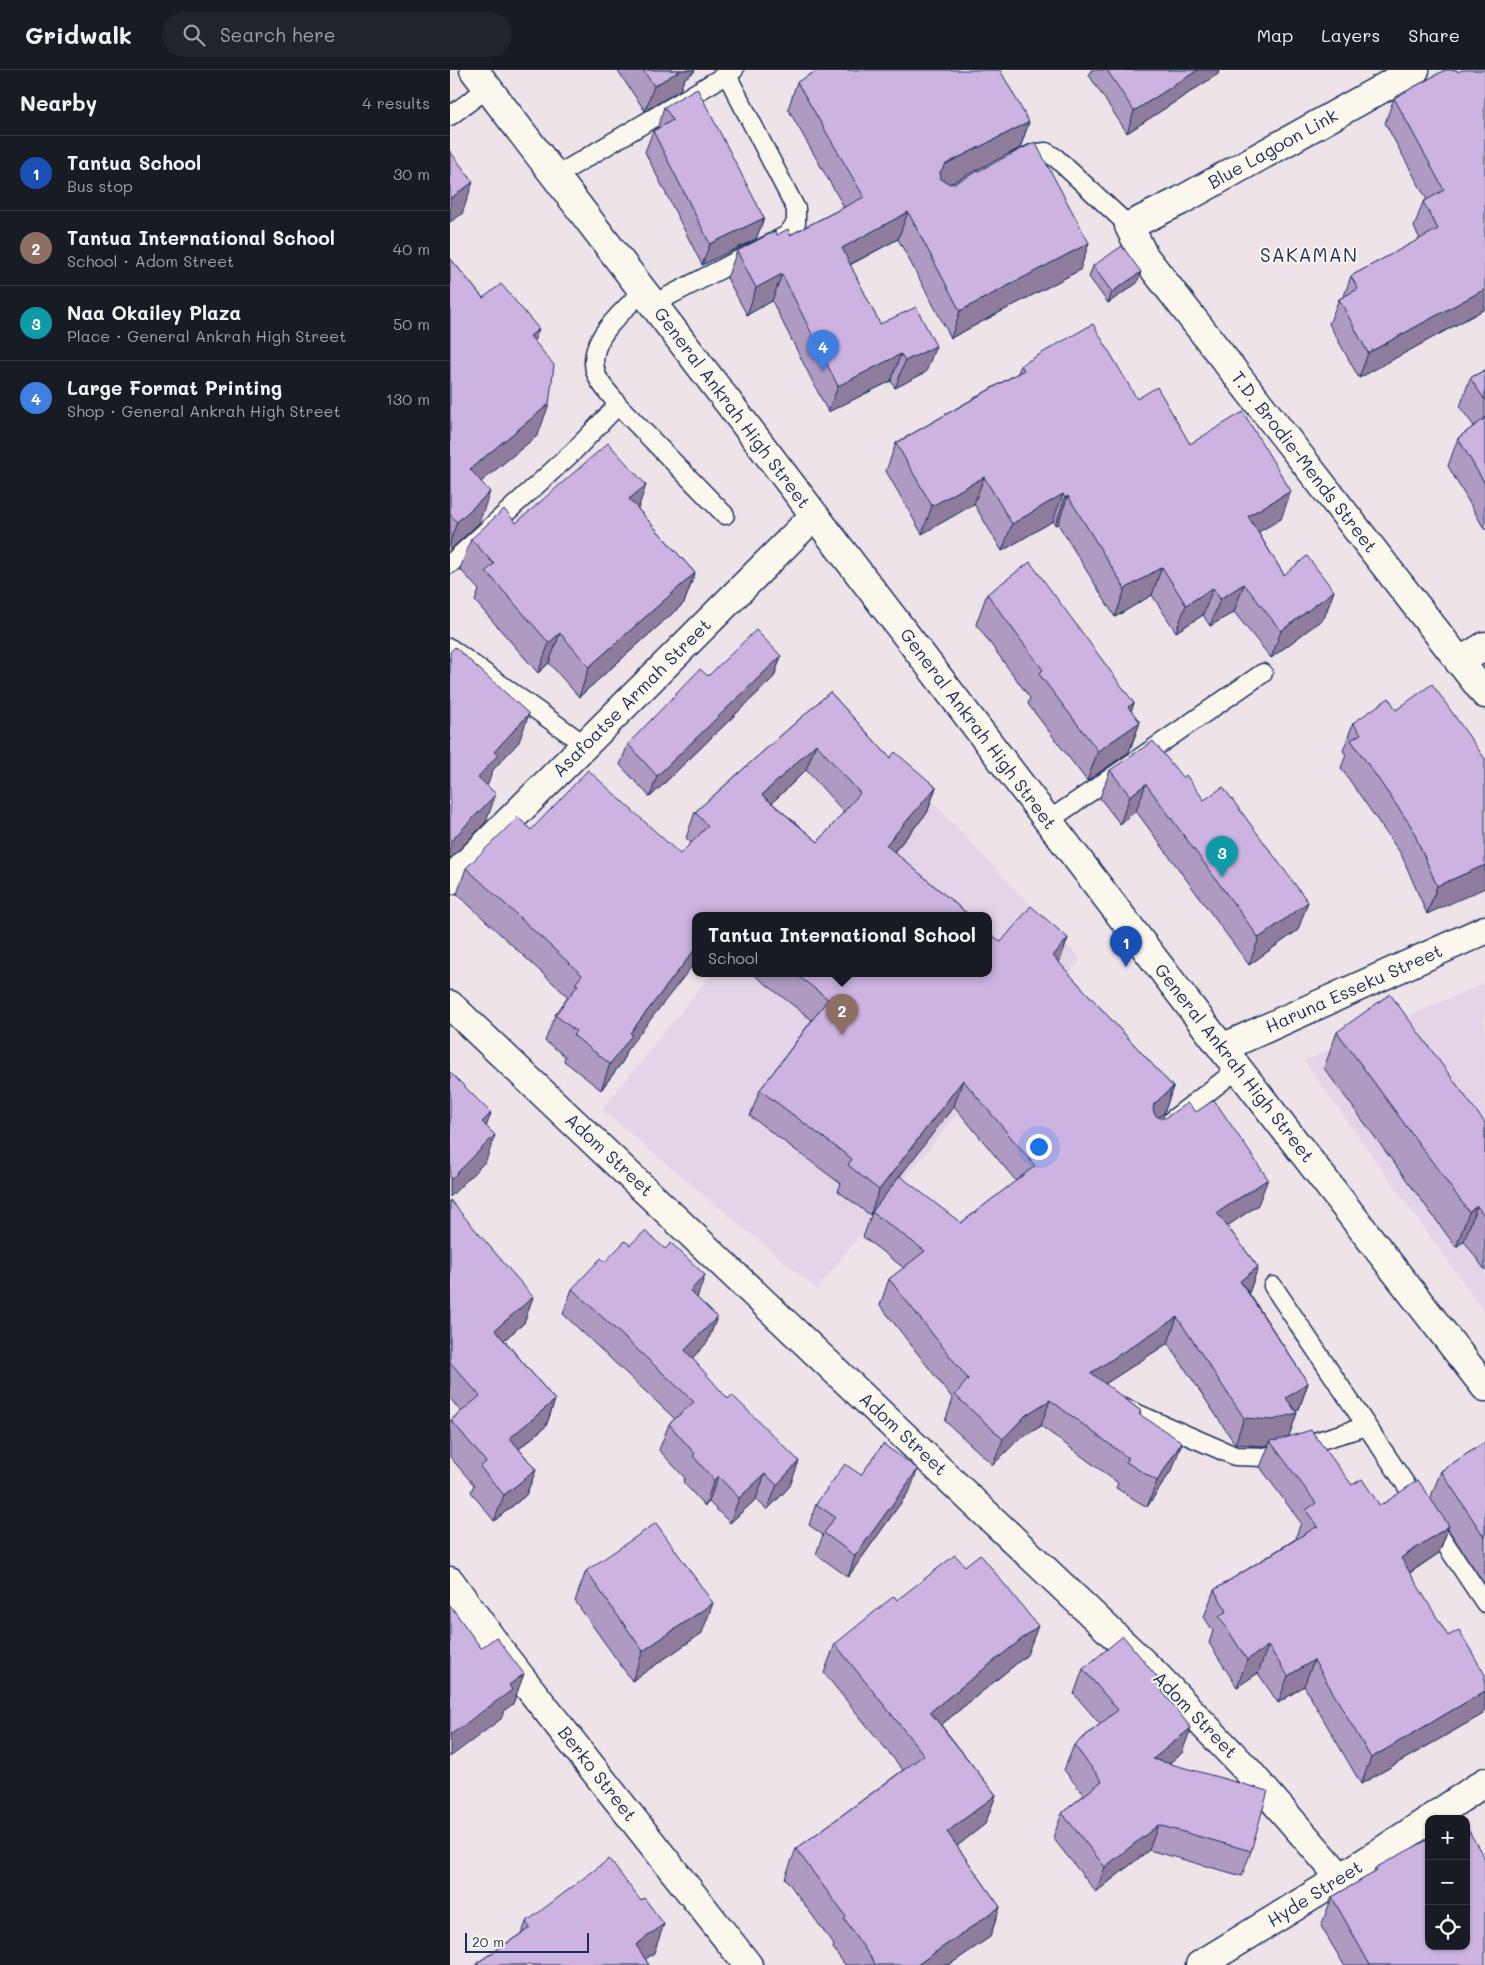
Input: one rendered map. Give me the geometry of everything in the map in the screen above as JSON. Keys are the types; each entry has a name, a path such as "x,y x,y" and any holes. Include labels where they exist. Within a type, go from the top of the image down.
{"street":[{"name":"Blue Lagoon Link","path":"1129,226 1180,202 1415,70"},
{"name":"General Ankrah High Street","path":"481,79 1048,821 1485,1387"},
{"name":"T.D. Brodie-Mends Street","path":"1129,226 1144,256 1485,694"},
{"name":"Asafoatse Armah Street","path":"450,880 814,516"},
{"path":"1459,662 1485,646"},
{"name":"Haruna Esseku Street","path":"1230,1058 1485,930"},
{"name":"Adom Street","path":"450,1004 1157,1676 1248,1771 1341,1878"},
{"name":"Berko Street","path":"450,1581 504,1656 748,1965"},
{"name":"Hyde Street","path":"1436,1815 1485,1782"},
{"name":"Hyde Street","path":"1200,1965 1341,1878 1425,1822"}],"lane":[{"path":"554,177 730,72 796,209 796,223 787,235 648,298 610,326 597,343 594,360 597,377 618,405 725,515"},
{"path":"450,116 481,79"},
{"path":"1008,166 1032,154 1046,152 1056,158 1129,226"},
{"path":"450,564 573,452 618,405"},
{"path":"450,648 585,745"},
{"path":"1048,821 1263,673"},
{"path":"1162,1128 1230,1058"},
{"path":"1272,1286 1485,1603"},
{"path":"1118,1406 1235,1456 1265,1457 1367,1426"}],"shaded area":[{"path":"891,758 1081,959 817,1289 602,1110 709,977 992,977 992,912 762,912"},
{"path":"1485,983 1485,1313 1304,1061"}],"building":[{"path":"643,70 681,70 654,86"},
{"path":"818,70 1000,70 1029,122 946,164 940,172 941,179 950,184 955,183 1035,142 1089,243 960,311 908,212 842,248 880,324 916,307 936,346 905,361 901,354 838,386 782,274 756,288 737,251 775,231 777,235 788,229 790,235 864,197 797,82"},
{"path":"1107,70 1198,70 1134,111"},
{"path":"1445,70 1457,70 1458,72 1462,70 1485,70 1485,289 1368,353 1339,299 1358,289 1351,276 1438,229 1423,202 1444,190 1394,98"},
{"path":"697,88 764,218 710,244 653,131 673,120 664,107"},
{"path":"450,151 473,182 450,199"},
{"path":"1122,246 1141,272 1112,292 1093,266"},
{"path":"450,258 483,298 501,284 539,329 530,336 554,365 549,404 470,469 490,492 457,522 450,514"},
{"path":"1093,324 1137,399 1157,387 1190,444 1243,412 1291,491 1248,516 1284,575 1307,556 1334,591 1281,631 1244,584 1220,599 1213,588 1186,605 1162,567 1125,589 1068,496 1065,498 1063,494 1012,524 984,477 932,506 896,443 1024,370 1021,365"},
{"path":"1485,370 1485,400 1470,378"},
{"path":"1485,418 1485,484 1458,438"},
{"path":"608,443 646,485 629,499 695,573 589,667 560,633 549,643 486,571 494,564 471,539 504,509 516,523"},
{"path":"1030,562 1134,703 1128,707 1140,722 1098,751 1039,674 1043,670 987,594"},
{"path":"756,630 781,656 657,776 628,744 700,669 708,676"},
{"path":"455,647 529,714 494,752 498,755 478,777 496,794 450,842 450,652"},
{"path":"1432,684 1485,759 1485,865 1437,886 1411,826 1351,740 1361,734 1353,723 1389,698 1396,710"},
{"path":"830,692 890,758 895,752 936,787 886,845 965,912 692,912 692,953 630,1033 632,1035 610,1064 573,1035 576,1031 555,1015 578,985 575,984 582,975 466,868 518,817 531,830 588,770 680,854 708,826 695,812","holes":["816,744 860,793 818,842 762,795"]},
{"path":"1153,741 1183,778 1186,775 1204,800 1223,787 1308,902 1259,938 1146,784 1130,796 1110,770"},
{"path":"1031,906 1068,938 1053,956 1173,1087 1154,1104 1153,1110 1155,1115 1165,1118 1187,1103 1196,1112 1214,1100 1268,1179 1217,1213 1258,1267 1240,1281 1308,1383 1286,1398 1297,1413 1273,1420 1244,1418 1177,1317 1091,1373 1141,1411 1139,1414 1182,1442 1157,1481 1126,1462 1128,1458 1050,1400 1026,1415 1003,1439 955,1395 968,1379 889,1279 925,1251 872,1212 900,1176 961,1223 1035,1166 963,1080 879,1190 848,1165 852,1159 760,1090 828,999 800,977 992,977 992,935 1001,942"},
{"path":"1390,994 1485,1123 1485,1217 1477,1206 1469,1212 1337,1032"},
{"path":"450,1072 491,1113 482,1122 495,1135 450,1180"},
{"path":"450,1200 533,1297 495,1330 555,1400 510,1438 536,1470 504,1495 480,1467 486,1462 451,1420 480,1396 450,1362"},
{"path":"645,1231 665,1249 671,1243 705,1275 690,1291 717,1317 685,1350 728,1399 732,1395 799,1461 777,1485 765,1474 739,1498 718,1476 714,1480 669,1424 694,1402 572,1289 601,1258 605,1262 625,1241 630,1245"},
{"path":"1311,1430 1352,1485 1362,1479 1380,1506 1418,1480 1449,1526 1401,1558 1448,1636 1459,1630 1485,1675 1485,1691 1371,1758 1314,1660 1288,1676 1268,1646 1247,1660 1219,1616 1227,1611 1214,1590 1316,1527 1318,1528 1306,1510 1316,1503 1270,1441"},
{"path":"1485,1442 1485,1538 1441,1471"},
{"path":"883,1444 918,1469 855,1556 824,1533 835,1517 816,1504 845,1464 861,1475"},
{"path":"656,1523 713,1603 643,1651 586,1571"},
{"path":"980,1554 1038,1626 930,1712 996,1795 947,1832 1000,1907 917,1965 876,1965 844,1919 846,1917 796,1849 924,1755 835,1644 894,1596 897,1600 955,1555 965,1566"},
{"path":"450,1605 481,1648 496,1637 524,1674 509,1685 512,1690 450,1735"},
{"path":"1123,1636 1166,1688 1162,1691 1191,1728 1153,1759 1268,1791 1251,1851 1158,1825 1105,1867 1062,1813 1102,1781 1074,1745 1118,1710 1083,1669"},
{"path":"1470,1833 1485,1859 1485,1965 1370,1965 1332,1897 1377,1871 1375,1868 1425,1841 1425,1950 1470,1950"},
{"path":"609,1859 641,1901 644,1898 664,1924 636,1945 649,1965 478,1965 477,1963 530,1928 526,1922"}],"place":[{"name":"Large Format Printing","path":"823,371"},
{"name":"Naa Okailey Plaza","path":"1222,877"},
{"name":"Tantua School","path":"1126,967"},
{"name":"Tantua International School","path":"842,1035"}],"district":[{"name":"SAKAMAN","path":"1309,255"}]}
